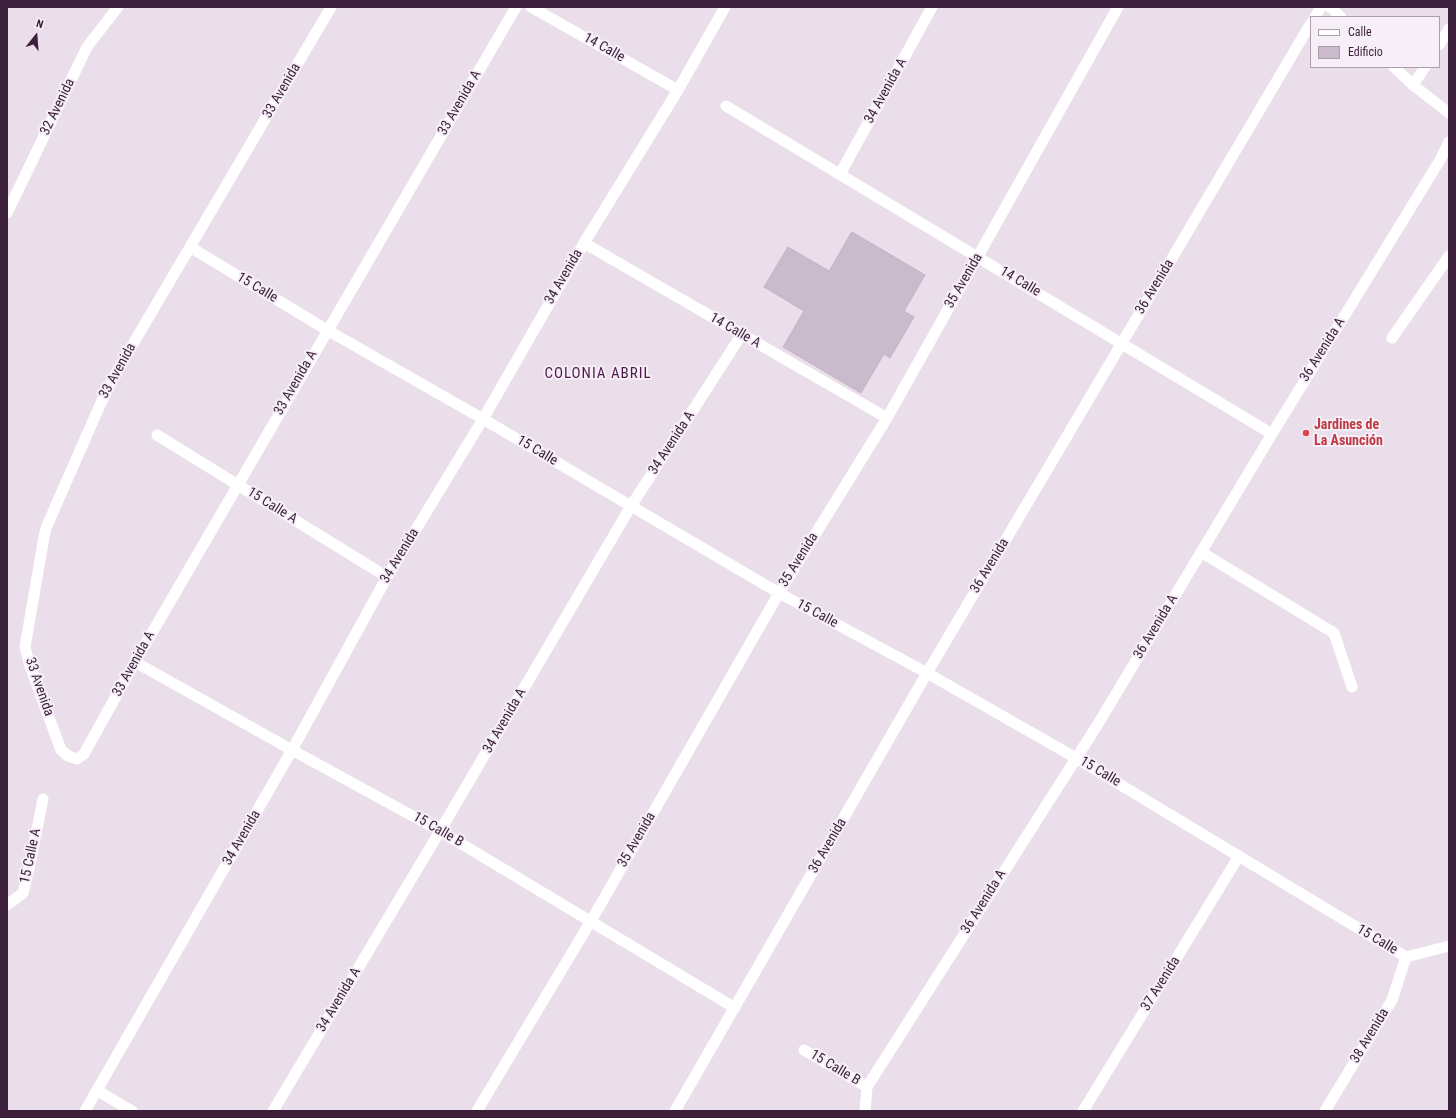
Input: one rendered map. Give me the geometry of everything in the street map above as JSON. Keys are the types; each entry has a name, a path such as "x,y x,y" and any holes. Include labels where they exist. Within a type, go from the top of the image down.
{"street":[{"name":"32 Avenida","path":"7,213 87,47 118,7"},
{"name":"33 Avenida","path":"77,759 68,756 61,750 30,666 25,647 44,537 113,378 331,7"},
{"name":"33 Avenida A","path":"77,759 84,754 135,662 327,330 516,7"},
{"name":"14 Calle","path":"531,7 678,90"},
{"name":"34 Avenida","path":"85,1111 98,1091 292,750 387,577 483,419 584,243 678,90 726,7"},
{"name":"34 Avenida A","path":"840,174 932,7"},
{"name":"35 Avenida","path":"477,1111 591,922 779,593 887,418 1118,7"},
{"path":"1316,16 1320,7"},
{"path":"1330,7 1340,16"},
{"name":"36 Avenida","path":"675,1111 927,673 1310,25"},
{"path":"1440,43 1449,29"},
{"path":"1395,68 1413,85 1449,113"},
{"path":"1413,85 1424,68"},
{"name":"14 Calle","path":"726,106 1272,434"},
{"name":"36 Avenida A","path":"865,1111 867,1087 1076,758 1436,167 1449,142"},
{"name":"14 Calle A","path":"584,243 887,418"},
{"name":"15 Calle","path":"190,247 327,330 483,419 779,593 927,673 1076,758 1406,957 1449,946"},
{"path":"1392,338 1449,256"},
{"name":"34 Avenida A","path":"273,1111 631,506 742,334"},
{"name":"15 Calle A","path":"157,435 387,577"},
{"path":"1201,552 1334,633 1352,687"},
{"name":"15 Calle B","path":"135,662 292,750 440,830 735,1008"},
{"name":"15 Calle A","path":"7,905 22,894 29,869 43,798"},
{"name":"37 Avenida","path":"1083,1111 1239,856"},
{"name":"38 Avenida","path":"1325,1111 1392,1000 1406,957"},
{"name":"15 Calle B","path":"804,1050 867,1087"},
{"path":"98,1091 132,1111"}],"building":[{"path":"852,232 925,275 904,311 914,317 890,358 884,354 861,393 783,347 804,311 764,287 788,247 829,271"}],"place":[{"name":"Jardines de La Asunción","path":"1306,433"}],"district":[{"name":"COLONIA ABRIL","path":"598,374"}]}
